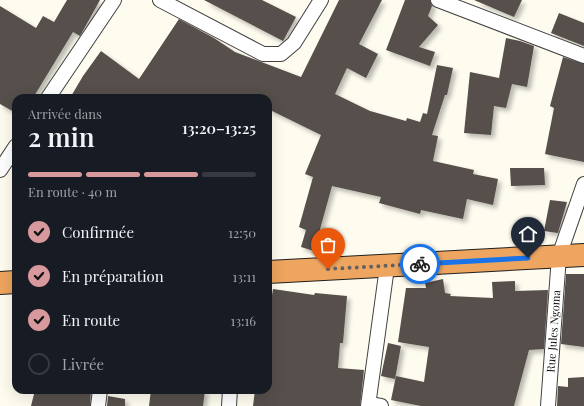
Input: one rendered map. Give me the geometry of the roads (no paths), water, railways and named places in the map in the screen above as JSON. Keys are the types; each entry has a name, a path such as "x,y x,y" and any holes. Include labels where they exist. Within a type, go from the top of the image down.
{"highway":[{"path":"272,272 387,267 584,255"},
{"path":"0,283 12,282"}],"street":[{"path":"51,94 114,0"},
{"path":"160,0 263,54 281,54 294,42 321,0"},
{"path":"438,0 584,56"},
{"path":"0,170 12,152"},
{"name":"Rue Jules Ngoma","path":"548,406 559,256 584,184"},
{"path":"373,405 387,267"},
{"path":"98,406 100,394"},
{"path":"228,406 230,394"}]}
